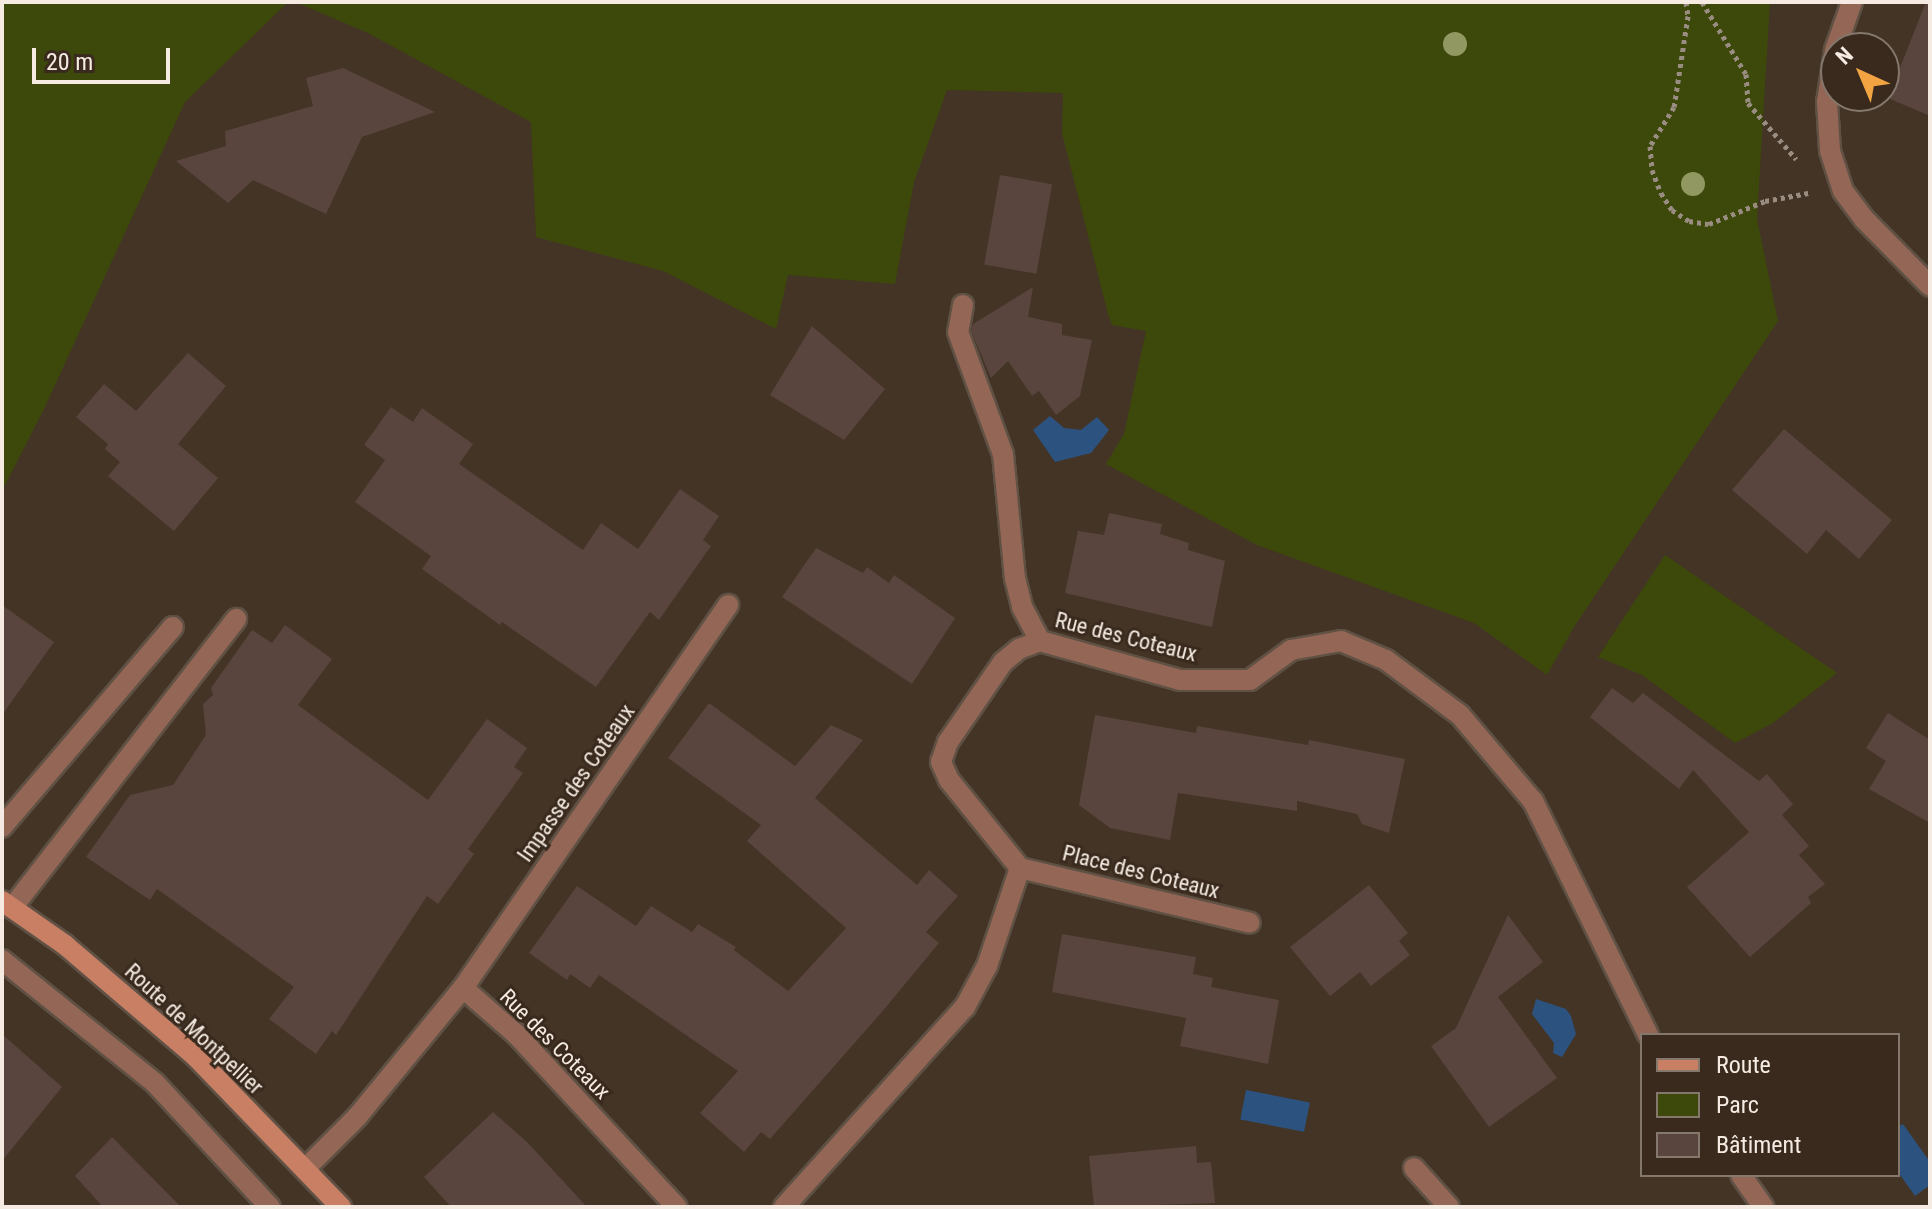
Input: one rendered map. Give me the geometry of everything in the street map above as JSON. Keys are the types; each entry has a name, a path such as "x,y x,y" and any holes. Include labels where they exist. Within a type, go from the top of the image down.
{"main road":[{"name":"Route de Montpellier","path":"7,905 65,945 196,1057 341,1207"}],"street":[{"path":"1852,2 1835,50 1827,102 1828,140 1843,191 1864,219 1930,286"},
{"path":"963,305 958,332 1003,454 1015,578 1022,607 1040,641"},
{"name":"Impasse des Coteaux","path":"463,988 728,605"},
{"path":"7,905 236,619"},
{"path":"2,827 173,627"},
{"name":"Rue des Coteaux","path":"1020,868 949,780 941,762 948,742 1003,662 1019,649 1040,641 1181,680 1250,680 1291,650 1341,641 1386,660 1460,715 1533,801 1647,1033"},
{"path":"784,1207 965,1007 987,966 1020,868"},
{"name":"Place des Coteaux","path":"1020,868 1250,923"},
{"path":"2,960 155,1083 270,1207"},
{"path":"305,1169 357,1117 463,988"},
{"name":"Rue des Coteaux","path":"463,988 516,1034 677,1207"},
{"path":"1414,1168 1449,1207"},
{"path":"1742,1177 1763,1207"}],"path":[{"path":"1686,2 1688,16 1674,107 1650,146 1652,170 1661,193 1680,215 1709,224 1765,201 1809,193"},
{"path":"1702,2 1746,74 1748,103 1796,160 1843,191"}],"green space":[{"path":"2,2 288,2 185,102 44,409 2,491"},
{"path":"295,2 1770,2 1757,219 1778,321 1574,627 1547,675 1474,623 1257,545 1106,464 1124,434 1146,331 1112,325 1108,314 1062,133 1063,93 947,90 914,182 895,284 788,275 776,329 663,271 536,237 531,122 368,33"},
{"path":"1665,555 1837,673 1773,723 1735,743 1642,675 1598,657"}],"water":[{"path":"1050,416 1064,428 1081,430 1097,417 1109,430 1091,453 1055,462 1033,430"},
{"path":"1536,999 1566,1009 1571,1016 1576,1034 1562,1057 1553,1053 1554,1043 1532,1014"},
{"path":"1246,1090 1310,1102 1304,1132 1240,1119"},
{"path":"1903,1124 1930,1162 1930,1185 1915,1196 1900,1175 1900,1126"}],"building":[{"path":"1926,2 1930,2 1930,116 1900,103 1900,68"},
{"path":"343,68 435,112 362,137 326,214 253,180 228,203 176,161 226,146 225,131 313,106 306,78"},
{"path":"1000,175 1052,184 1036,274 984,265"},
{"path":"1033,287 1028,317 1062,324 1062,335 1092,340 1080,396 1056,415 1039,391 1032,396 1008,361 991,378 971,331 973,324"},
{"path":"812,326 885,389 844,440 770,395"},
{"path":"188,353 226,386 178,444 218,478 174,531 108,476 120,462 105,449 108,444 76,417 104,384 136,411"},
{"path":"391,407 413,422 422,408 473,444 459,464 583,550 601,523 638,549 680,489 719,516 703,540 711,546 659,620 650,612 596,687 502,622 500,625 422,569 431,556 355,502 385,460 364,445"},
{"path":"1784,429 1892,520 1859,559 1826,530 1807,554 1732,490"},
{"path":"1109,513 1162,524 1160,534 1189,543 1188,550 1225,561 1212,627 1065,593 1078,531 1104,535"},
{"path":"816,548 863,573 867,567 889,583 894,575 955,618 912,684 782,597"},
{"path":"2,605 54,642 2,715"},
{"path":"285,625 332,659 298,705 428,800 487,719 527,748 514,767 523,773 468,849 474,854 438,904 427,896 336,1035 332,1031 316,1054 269,1019 294,987 157,889 150,900 86,857 130,795 173,785 206,735 203,704 213,695 211,688 252,630 272,643"},
{"path":"1612,688 1633,703 1643,693 1759,781 1767,774 1793,804 1782,815 1809,846 1799,855 1825,884 1808,897 1811,903 1750,957 1687,887 1749,832 1693,770 1679,789 1590,717"},
{"path":"709,703 795,766 831,725 863,740 815,798 917,885 929,870 958,896 926,932 939,943 881,1013 770,1139 761,1132 744,1152 700,1113 738,1071 599,975 590,988 570,974 567,980 529,953 577,886 636,926 651,906 692,932 698,924 736,947 734,950 788,991 846,928 747,841 761,825 668,758"},
{"path":"1888,713 1930,740 1930,823 1869,789 1886,761 1866,748"},
{"path":"1095,715 1196,733 1197,726 1308,745 1309,740 1405,759 1389,833 1362,824 1357,814 1297,801 1297,811 1178,793 1170,840 1110,828 1079,805"},
{"path":"1369,885 1408,933 1399,941 1410,955 1371,986 1360,972 1330,996 1290,947"},
{"path":"1508,915 1543,962 1498,997 1557,1078 1489,1127 1431,1046 1456,1028"},
{"path":"1062,934 1196,957 1193,974 1213,978 1211,987 1279,1000 1268,1064 1180,1046 1186,1018 1052,992"},
{"path":"2,1034 62,1087 2,1161"},
{"path":"493,1112 527,1142 587,1207 451,1207 424,1177"},
{"path":"112,1137 181,1207 103,1207 75,1176"},
{"path":"1196,1146 1197,1163 1211,1162 1215,1203 1094,1207 1089,1156"}]}
